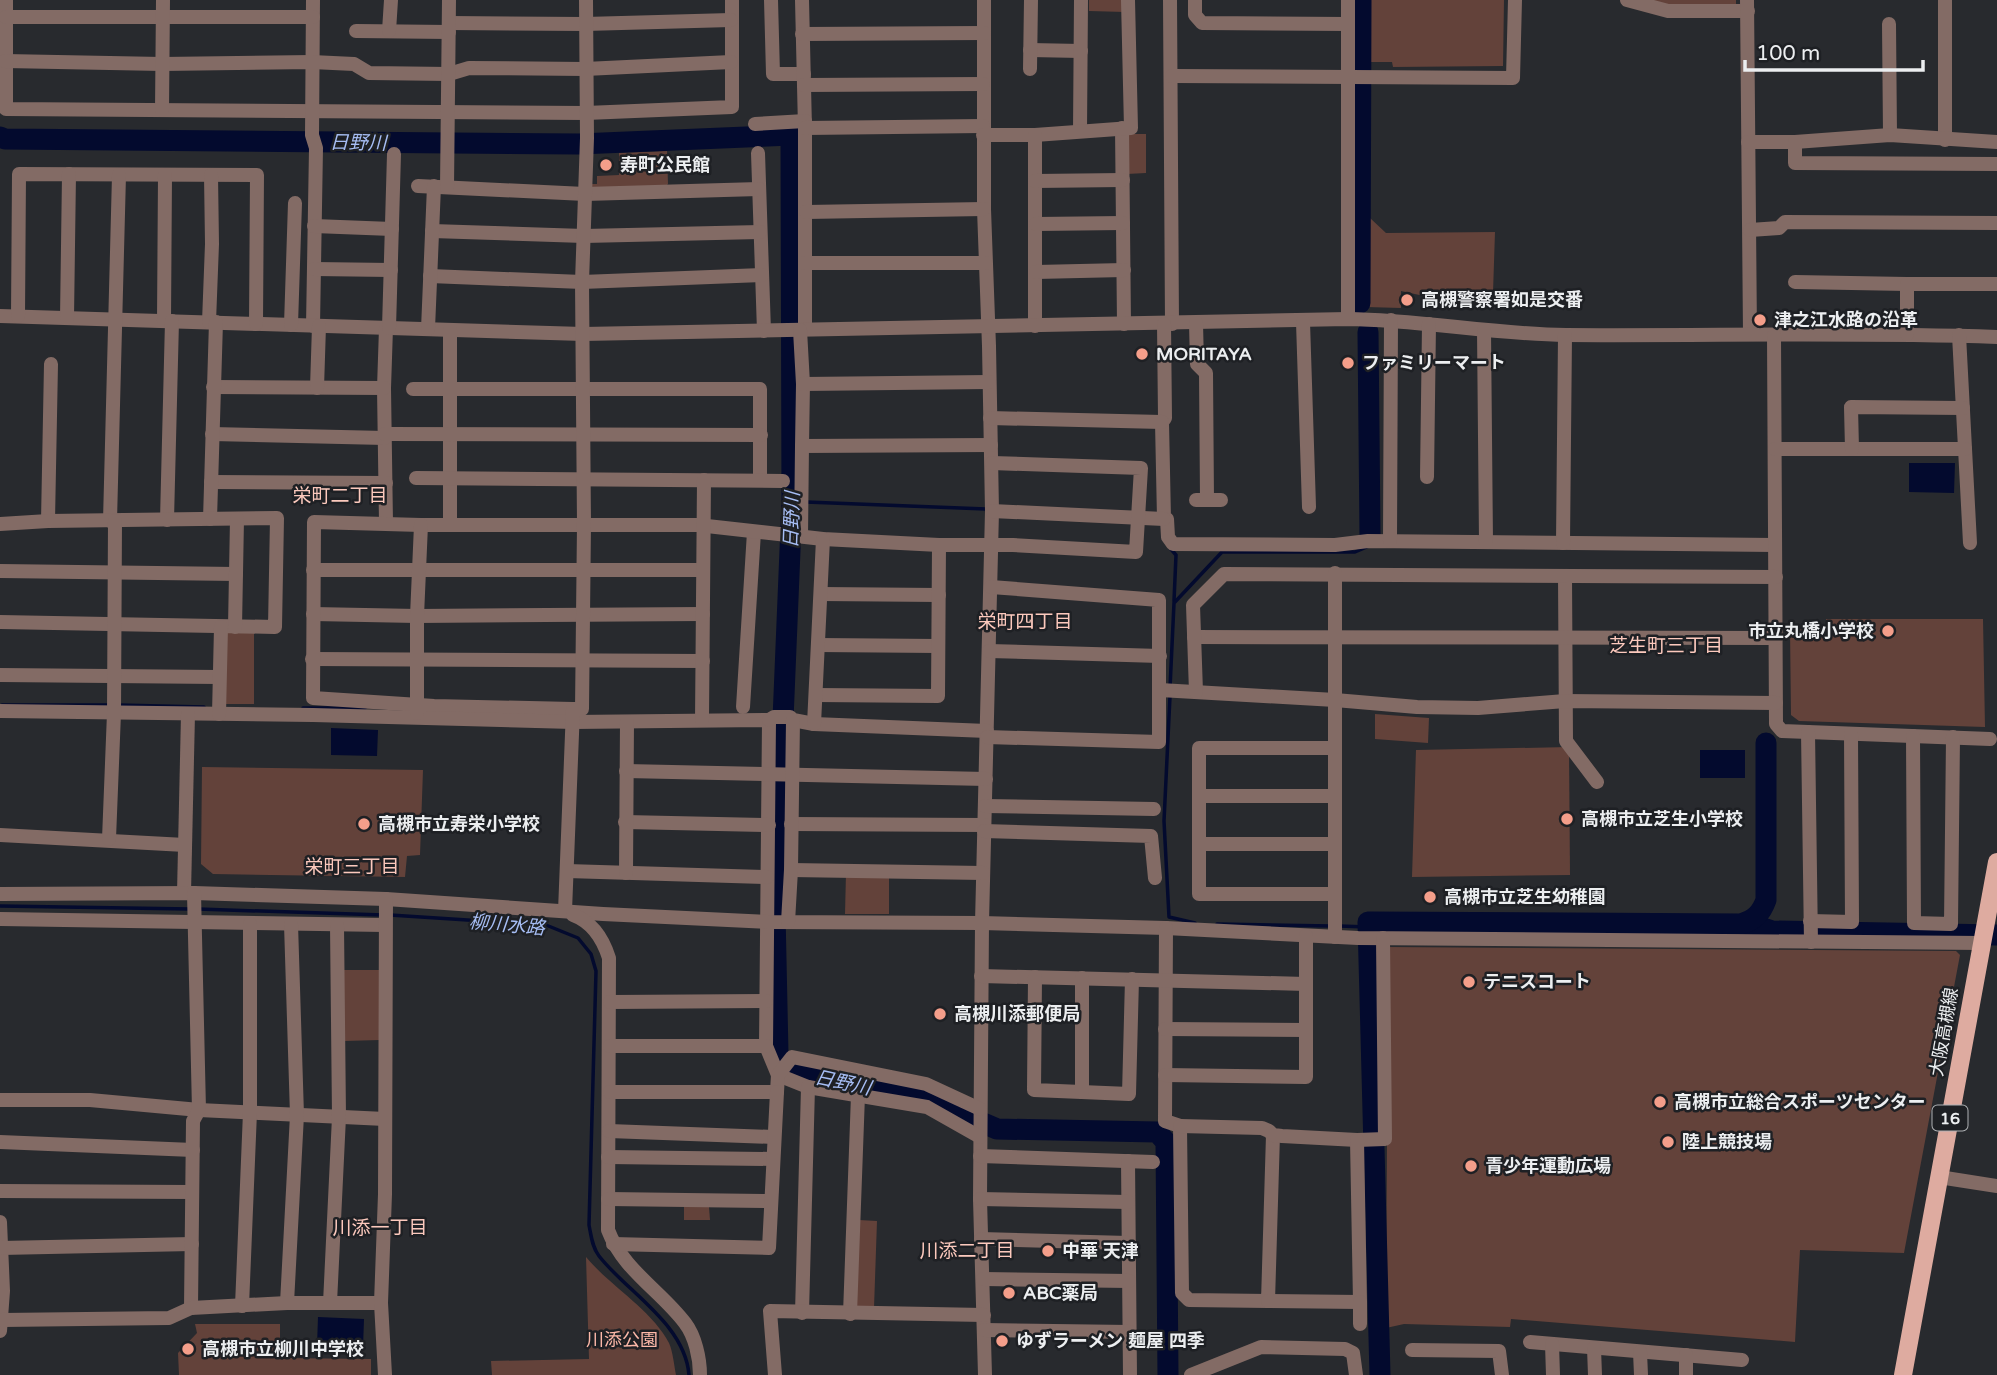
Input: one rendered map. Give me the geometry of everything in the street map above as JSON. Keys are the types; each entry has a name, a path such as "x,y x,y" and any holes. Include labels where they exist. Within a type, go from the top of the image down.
{"main road":[{"name":"大阪高槻線","path":"1903,1375 1982,943 1991,924 1997,862"}],"street":[{"path":"6,0 3,68 6,108 449,113 586,113 732,107 732,0"},
{"path":"162,110 163,0"},
{"path":"313,0 312,135 316,148 314,269 317,388"},
{"path":"389,31 390,0"},
{"path":"428,329 432,231 447,151 449,0"},
{"path":"565,911 573,716 582,709 582,282 587,145 586,0"},
{"path":"771,0 773,74 804,80 984,84"},
{"path":"801,536 802,330 806,212 802,0"},
{"path":"984,0 984,209 992,445 981,976 980,1199 985,1375"},
{"path":"1030,69 1031,0"},
{"path":"1080,131 1081,0"},
{"path":"755,124 1035,135 1132,128 1128,0"},
{"path":"1164,519 1162,422 1165,418 1168,324 1172,76 1170,0"},
{"path":"1195,0 1195,15 1202,23 1348,24"},
{"path":"1348,0 1348,24 1357,76 1348,319"},
{"path":"1172,76 1513,78 1515,0"},
{"path":"1627,0 1668,11 1747,6 1750,334"},
{"path":"1945,0 1945,140"},
{"path":"6,17 313,17"},
{"path":"356,31 732,20"},
{"path":"1889,24 1890,135"},
{"path":"803,34 984,33"},
{"path":"1030,50 1081,51"},
{"path":"3,68 312,62 354,64 369,73 449,74 469,68 585,69 731,62"},
{"path":"1122,128 1124,324"},
{"path":"1035,135 1035,326"},
{"path":"1748,142 1795,142 1890,135 1997,142"},
{"path":"1795,142 1795,163 1997,164"},
{"path":"758,153 764,331"},
{"path":"386,523 384,388 394,154"},
{"path":"18,316 19,174 257,176 256,324"},
{"path":"67,318 69,174"},
{"path":"109,839 114,713 113,521 119,175"},
{"path":"165,175 168,321 167,520"},
{"path":"210,519 213,387 211,175"},
{"path":"1035,181 1123,180"},
{"path":"418,186 585,194 759,188"},
{"path":"291,325 295,203"},
{"path":"806,212 984,209"},
{"path":"1750,230 1779,228 1785,222 1997,223"},
{"path":"1036,224 1123,223"},
{"path":"314,226 392,229"},
{"path":"432,231 584,236 760,232"},
{"path":"805,262 985,263"},
{"path":"314,269 391,270"},
{"path":"1036,272 1124,270"},
{"path":"430,276 582,282 762,275"},
{"path":"1795,282 1997,284"},
{"path":"1907,284 1907,334"},
{"path":"0,316 583,334 1303,322 1348,319 1391,320 1501,333 1566,335 1907,334 1997,337"},
{"path":"1390,541 1391,320"},
{"path":"1303,322 1309,507"},
{"path":"1196,323 1197,364 1206,373 1200,415 1208,500"},
{"path":"1427,477 1429,324"},
{"path":"450,330 450,525"},
{"path":"1484,330 1486,542"},
{"path":"1563,543 1566,335"},
{"path":"1774,335 1776,724 1782,731 1990,739"},
{"path":"1959,335 1970,543"},
{"path":"48,521 51,364"},
{"path":"803,384 989,382"},
{"path":"213,387 384,388"},
{"path":"413,390 760,390 760,481"},
{"path":"1852,449 1851,407 1963,408"},
{"path":"990,418 1162,422"},
{"path":"212,434 761,435"},
{"path":"802,446 992,445"},
{"path":"1775,449 1965,449"},
{"path":"417,711 313,698 314,522 421,525 704,525 824,538 1136,552 1141,468 992,463"},
{"path":"416,478 783,481"},
{"path":"702,720 704,480"},
{"path":"211,482 386,483"},
{"path":"992,511 1167,519 1168,537 1172,544 1335,545 1390,541 1775,545"},
{"path":"0,524 277,518 275,627 0,622"},
{"path":"219,709 219,677 236,574 237,519"},
{"path":"417,711 421,525"},
{"path":"743,707 754,532"},
{"path":"814,724 824,538"},
{"path":"816,695 938,696 939,545"},
{"path":"313,570 703,570"},
{"path":"0,571 236,574"},
{"path":"1196,692 1193,605 1224,575 1335,573 1776,577"},
{"path":"1335,573 1335,937"},
{"path":"1565,576 1566,741 1597,782"},
{"path":"0,711 188,714 219,709 417,711 573,716 627,722 769,720 774,717 790,717 814,724 1159,742 1159,600 991,587"},
{"path":"821,594 939,595"},
{"path":"313,614 703,614"},
{"path":"1194,637 1776,638"},
{"path":"818,645 938,646"},
{"path":"989,651 1160,656"},
{"path":"312,659 703,661"},
{"path":"0,675 219,677"},
{"path":"1160,690 1454,708 1565,701 1776,703"},
{"path":"188,714 185,845 189,893 195,923 199,1110 193,1121 191,1308"},
{"path":"769,720 767,877 777,922"},
{"path":"613,1244 769,1248 778,1075 766,1046 766,1000 777,922 791,870 793,720"},
{"path":"625,873 627,722"},
{"path":"1808,732 1811,931"},
{"path":"1811,931 1852,922 1851,734"},
{"path":"1913,736 1914,923 1951,924 1953,737"},
{"path":"1335,748 1199,748 1199,894 1335,894"},
{"path":"626,771 986,779"},
{"path":"1199,796 1335,796"},
{"path":"985,806 1154,809"},
{"path":"625,822 769,825"},
{"path":"791,824 984,828 1151,836 1155,878"},
{"path":"0,835 185,845"},
{"path":"1199,844 1335,844"},
{"path":"791,870 983,873"},
{"path":"567,871 767,877"},
{"path":"0,894 189,893 386,900 777,922 982,923 1166,928 1358,938 1811,931 1939,943 1982,943"},
{"path":"385,1375 381,1303 386,900"},
{"path":"565,911 589,924 605,945 609,958 608,1230 613,1244 625,1262 686,1324 694,1342 701,1375"},
{"path":"596,932 629,915"},
{"path":"0,919 384,925"},
{"path":"1939,923 1939,943"},
{"path":"242,1306 250,1112 250,924"},
{"path":"287,1303 297,1115 291,924"},
{"path":"330,1303 339,1117 337,925"},
{"path":"1166,928 1165,1121 1180,1126 1262,1128 1273,1135 1360,1140 1385,1139 1379,938"},
{"path":"1165,1075 1306,1077 1306,936"},
{"path":"981,976 1306,984"},
{"path":"1035,977 1034,1090 1129,1094 1132,979"},
{"path":"1083,978 1083,1092"},
{"path":"610,1002 766,1000"},
{"path":"1165,1029 1306,1030"},
{"path":"610,1046 766,1046"},
{"path":"778,1075 792,1057 926,1084 980,1109"},
{"path":"778,1075 807,1087 927,1107 980,1137"},
{"path":"905,1103 909,1080"},
{"path":"802,1313 807,1087"},
{"path":"610,1091 777,1092"},
{"path":"850,1314 858,1096"},
{"path":"0,1100 90,1100 199,1110 385,1119"},
{"path":"1180,1126 1182,1293 1189,1300 1360,1302"},
{"path":"609,1131 774,1136"},
{"path":"1268,1301 1273,1135"},
{"path":"1360,1140 1360,1324"},
{"path":"0,1142 193,1150"},
{"path":"980,1156 1153,1162"},
{"path":"608,1157 774,1159"},
{"path":"1128,1161 1130,1375"},
{"path":"1939,1177 1997,1186"},
{"path":"0,1191 192,1192"},
{"path":"608,1199 771,1201"},
{"path":"980,1199 1128,1202"},
{"path":"0,1223 1,1326 169,1318 191,1308 287,1303 381,1303"},
{"path":"981,1239 1128,1242"},
{"path":"1,1248 192,1244"},
{"path":"983,1279 1129,1281"},
{"path":"775,1375 770,1311 1129,1332"},
{"path":"1531,1342 1742,1360"},
{"path":"1552,1344 1553,1375"},
{"path":"1191,1375 1261,1347 1345,1349 1353,1353 1356,1375"},
{"path":"1594,1348 1595,1375"},
{"path":"1412,1350 1499,1351 1502,1375"},
{"path":"1640,1352 1641,1375"},
{"path":"1686,1355 1686,1375"}],"green space":[{"path":"1089,0 1125,0 1125,12 1089,11"},
{"path":"1364,0 1504,0 1503,66 1393,67 1392,62 1364,62"},
{"path":"1652,0 1736,0 1736,4 1668,5"},
{"path":"1130,134 1146,134 1146,173 1127,174 1126,138"},
{"path":"667,151 666,186 594,189 591,186 597,184 597,176 619,175 619,153"},
{"path":"1363,217 1370,218 1386,233 1495,232 1493,293 1472,293 1472,298 1424,296 1401,291 1401,308 1366,307"},
{"path":"1826,619 1983,619 1985,727 1799,721 1791,715 1790,629 1826,630"},
{"path":"226,631 254,631 254,704 223,704"},
{"path":"1375,714 1429,718 1428,743 1375,739"},
{"path":"1569,747 1570,875 1412,877 1416,750"},
{"path":"202,767 423,770 420,855 407,856 405,877 213,874 201,864"},
{"path":"846,873 889,875 889,914 845,914"},
{"name":"高槻市立総合スポーツセンター","path":"1388,947 1956,951 1960,955 1904,1253 1800,1250 1795,1342 1511,1319 1510,1327 1404,1324 1386,1328"},
{"path":"343,970 379,970 380,1040 344,1041"},
{"path":"684,1206 709,1207 710,1220 684,1220"},
{"path":"859,1220 877,1221 874,1308 859,1308 856,1305"},
{"name":"川添公園","path":"586,1257 662,1331 669,1343 676,1375 492,1375 491,1361 589,1359"},
{"path":"195,1324 280,1324 280,1358 371,1359 371,1375 179,1375 178,1353 197,1333"}],"water":[{"path":"1909,463 1955,463 1954,493 1909,492"},
{"path":"331,728 378,730 377,756 331,755"},
{"path":"1700,750 1745,750 1745,778 1700,778"},
{"path":"318,1317 364,1319 363,1347 317,1346"}],"waterway":[{"path":"1360,303 1361,0"},
{"name":"日野川","path":"0,137 579,144 791,135 792,502 775,913 778,1054 786,1067 799,1073 927,1099 997,1129 1157,1132 1166,1142 1168,1375"},
{"path":"1368,332 1370,534"},
{"path":"806,502 986,509"},
{"path":"1170,688 1174,603 1222,552 1355,552 1369,546"},
{"path":"1170,548 1176,555 1174,601"},
{"path":"1170,696 1164,821 1169,917 1195,923"},
{"path":"2,705 110,705"},
{"path":"118,705 204,707"},
{"path":"303,708 365,708"},
{"path":"1380,1375 1368,922 1746,922 1759,913 1766,900 1766,743"},
{"name":"柳川水路","path":"0,906 190,909"},
{"name":"柳川水路","path":"198,909 383,915"},
{"name":"柳川水路","path":"390,915 546,925 578,938 591,954 596,971 589,1225 592,1241 611,1269 666,1324 685,1357 689,1375"},
{"path":"1217,924 1331,926"},
{"path":"1741,924 1772,931 1997,935"},
{"path":"1339,926 1368,927"}],"place":[{"name":"寿町公民館","path":"606,165"},
{"name":"高槻警察署如是交番","path":"1407,300"},
{"name":"津之江水路の沿革","path":"1760,320"},
{"name":"MORITAYA","path":"1142,354"},
{"name":"ファミリーマート","path":"1348,363"},
{"name":"市立丸橋小学校","path":"1888,631"},
{"name":"高槻市立芝生小学校","path":"1567,819"},
{"name":"高槻市立寿栄小学校","path":"364,824"},
{"name":"高槻市立芝生幼稚園","path":"1430,897"},
{"name":"テニスコート","path":"1469,982"},
{"name":"高槻川添郵便局","path":"940,1014"},
{"name":"高槻市立総合スポーツセンター","path":"1660,1102"},
{"name":"陸上競技場","path":"1668,1142"},
{"name":"青少年運動広場","path":"1471,1166"},
{"name":"中華 天津","path":"1048,1251"},
{"name":"ABC薬局","path":"1009,1293"},
{"name":"ゆずラーメン 麺屋 四季","path":"1002,1341"},
{"name":"高槻市立柳川中学校","path":"188,1349"}],"district":[{"name":"栄町二丁目","path":"340,495"},
{"name":"栄町四丁目","path":"1025,621"},
{"name":"芝生町三丁目","path":"1666,645"},
{"name":"栄町三丁目","path":"352,866"},
{"name":"川添一丁目","path":"380,1227"},
{"name":"川添二丁目","path":"967,1250"}]}
